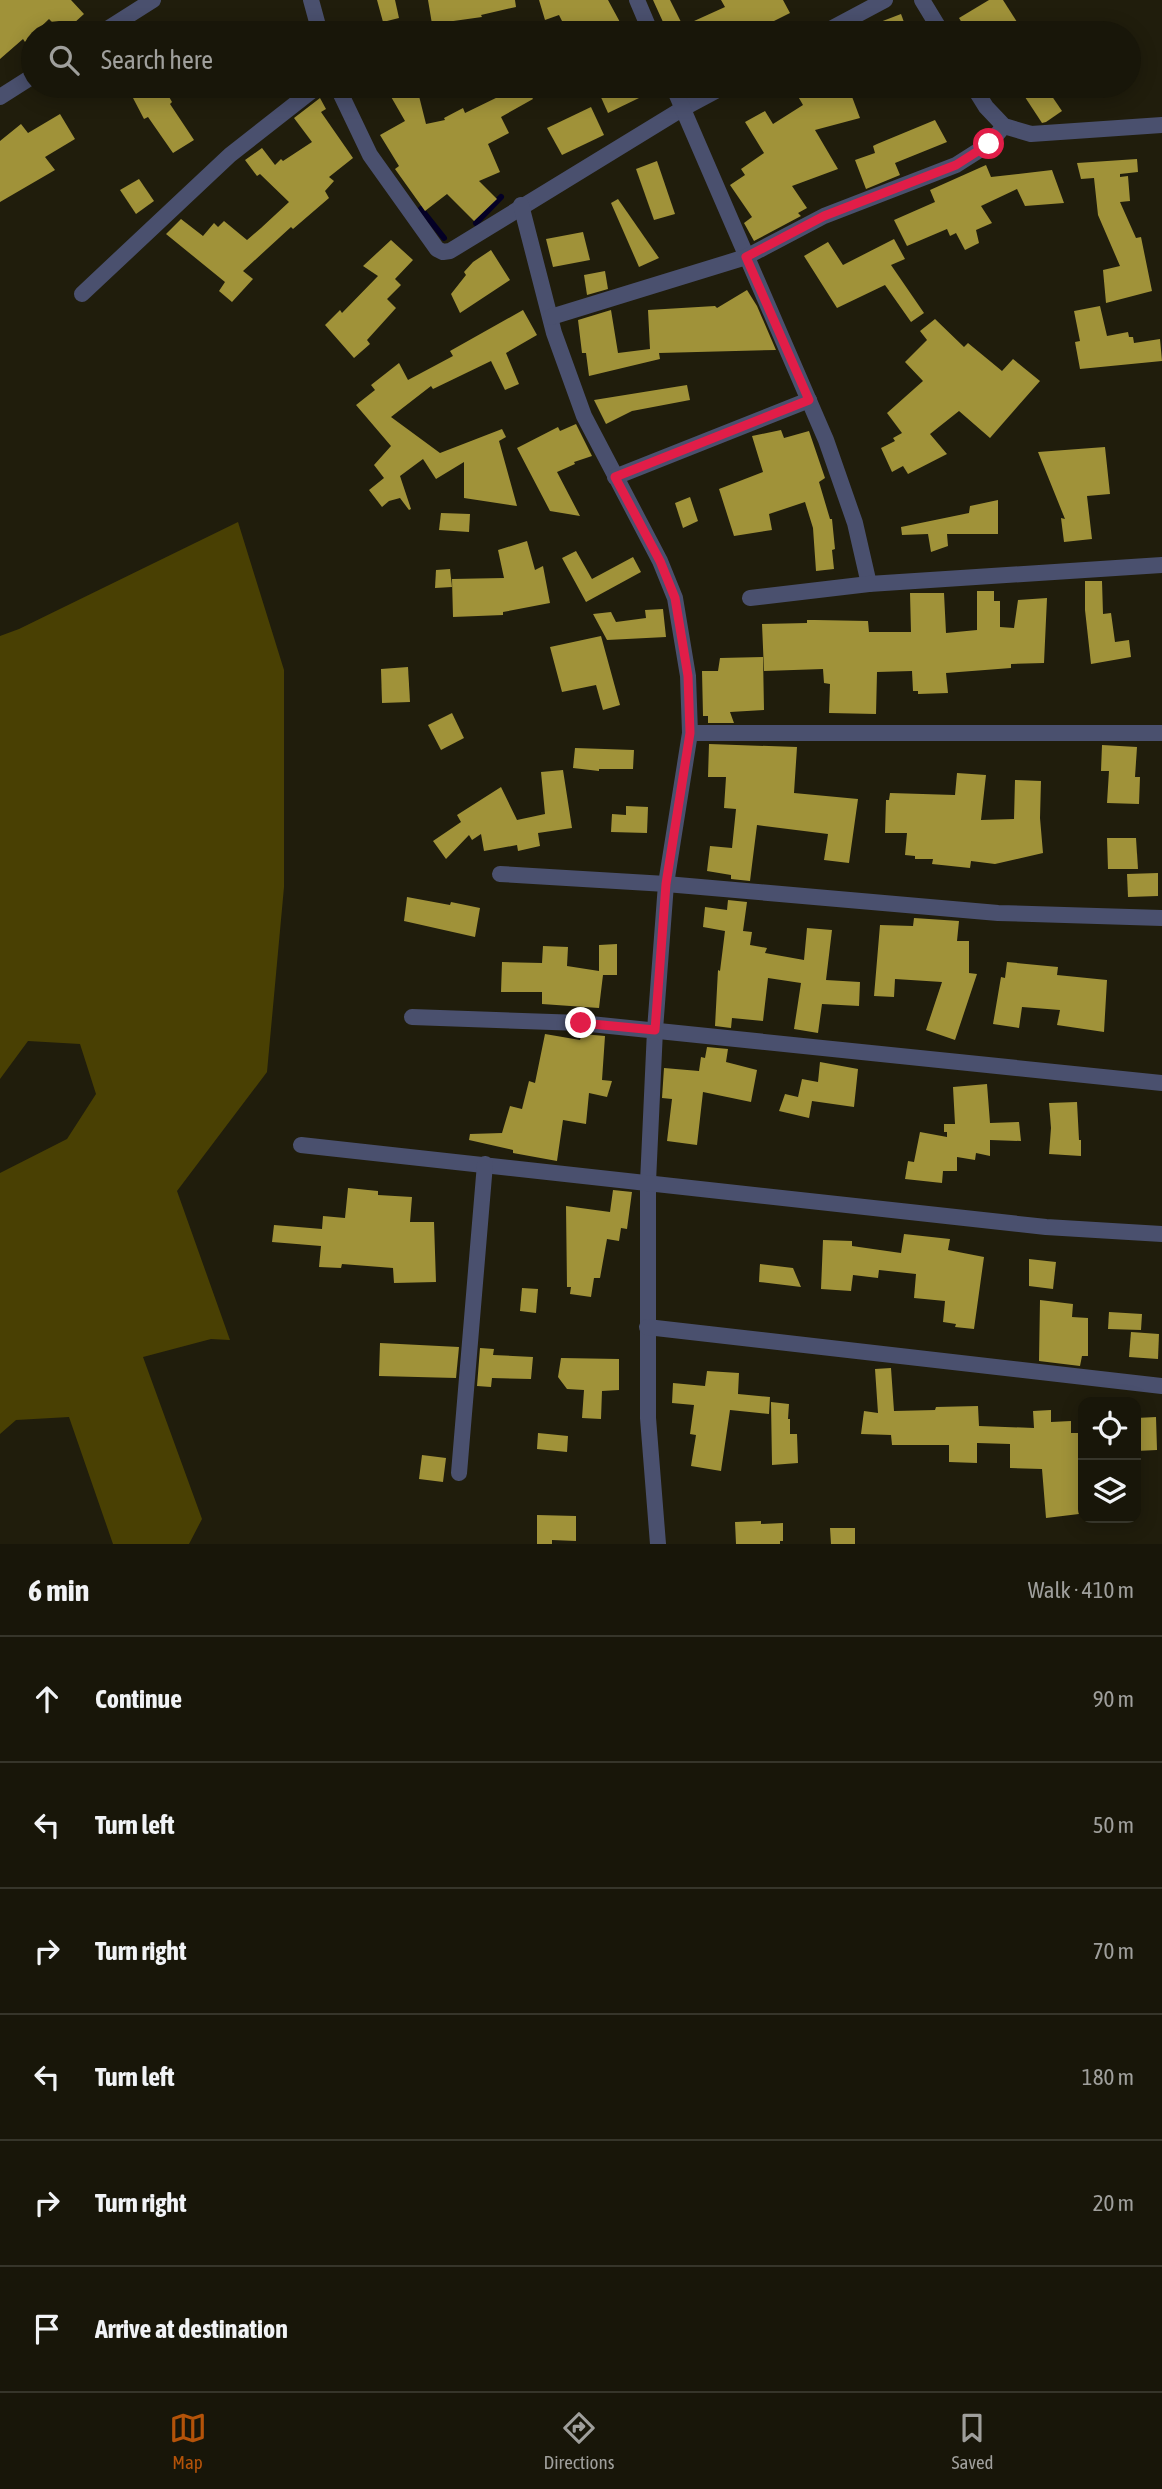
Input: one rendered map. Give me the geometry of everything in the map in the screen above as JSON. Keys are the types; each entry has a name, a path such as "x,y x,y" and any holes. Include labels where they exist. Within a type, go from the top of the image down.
{"street":[{"path":"120,21 153,0"},
{"path":"311,0 317,21"},
{"path":"638,0 646,21"},
{"path":"846,21 886,0"},
{"path":"922,0 935,21"},
{"path":"0,97 21,84"},
{"path":"82,294 230,155 303,98"},
{"path":"343,98 370,155 436,249 443,252 450,251 521,205 702,98"},
{"path":"678,98 826,440 855,523 869,584"},
{"path":"980,98 1004,126 1031,134 1162,125"},
{"path":"551,317 746,257 824,216 956,165 989,144 1004,126"},
{"path":"521,205 551,317 584,416 660,561 675,598 688,676 690,733 666,884 655,1030 648,1182 648,1418 658,1544"},
{"path":"615,477 809,400"},
{"path":"750,598 869,584 1162,565"},
{"path":"690,733 1162,733"},
{"path":"500,874 666,884 998,913 1162,918"},
{"path":"412,1017 581,1023 1162,1083"},
{"path":"301,1145 1046,1227 1162,1234"},
{"path":"459,1473 485,1164"},
{"path":"647,1327 1162,1386"}],"shaded area":[{"path":"238,522 284,670 284,887 267,1072 177,1191 230,1340 211,1339 143,1357 202,1519 189,1544 113,1544 69,1417 16,1420 0,1434 0,1173 67,1139 96,1094 80,1044 28,1041 0,1079 0,636"}],"building":[{"path":"0,0 71,0 84,14 76,21 21,21 21,41 0,59"},
{"path":"377,0 395,0 399,18 383,21"},
{"path":"428,0 515,0 516,7 481,15 482,17 432,21"},
{"path":"539,0 608,0 619,21 562,21 559,15 545,20"},
{"path":"653,0 670,0 680,21 663,21"},
{"path":"721,0 783,0 790,13 774,21 694,21 725,7"},
{"path":"989,0 1003,0 1016,21 961,21 959,18"},
{"path":"901,14 904,21 883,21"},
{"path":"133,98 170,98 170,104 194,140 173,153 148,117 144,119"},
{"path":"320,98 326,109 321,112 353,158 329,177 334,181 325,191 329,198 293,229 291,227 243,271 253,279 232,302 219,291 225,282 166,234 181,219 203,236 214,223 218,227 224,221 247,240 261,228 289,202 260,174 257,176 245,160 262,148 275,165 312,142 294,118"},
{"path":"392,98 420,98 426,124 445,120 444,118 463,108 465,113 496,98 533,99 501,117 509,133 488,144 500,172 479,181 497,199 474,221 447,194 425,211 395,169 399,166 380,135 405,121"},
{"path":"601,98 639,98 608,113"},
{"path":"799,98 852,98 860,118 815,130 838,169 792,186 807,208 798,213 801,216 754,241 744,223 752,217 730,185 745,175 741,169 764,153 745,122 765,111 773,124 803,105"},
{"path":"1026,98 1053,98 1062,111 1042,123"},
{"path":"591,107 604,135 562,155 547,128"},
{"path":"60,114 75,139 45,157 55,170 0,202 0,141 21,124 28,133"},
{"path":"935,120 947,142 895,163 900,175 866,189 855,160 875,153 873,146"},
{"path":"1137,159 1138,172 1120,174 1120,177 1128,176 1130,201 1120,202 1136,238 1141,237 1152,291 1106,303 1103,270 1120,266 1098,215 1094,178 1081,179 1077,163"},
{"path":"657,161 675,214 654,220 636,169"},
{"path":"986,165 991,177 1052,170 1064,203 1025,206 1017,189 981,206 992,223 976,230 979,243 965,250 956,233 950,236 947,229 907,246 894,220 935,202 930,190"},
{"path":"139,179 154,201 136,214 120,190"},
{"path":"618,199 659,258 639,267 611,203"},
{"path":"583,232 590,260 553,267 546,239"},
{"path":"894,239 905,259 891,265 924,313 911,322 885,285 837,308 804,256 828,242 843,265"},
{"path":"391,240 413,260 395,279 401,285 387,299 396,308 367,340 370,344 354,358 325,325 340,310 342,313 378,276 363,266"},
{"path":"491,250 510,280 460,313 451,294 473,262"},
{"path":"605,271 608,289 587,295 584,275"},
{"path":"747,290 776,350 659,353 660,359 589,376 586,353 582,353 578,320 611,310 618,353 650,349 648,310 717,308"},
{"path":"1100,306 1107,336 1128,332 1134,343 1160,339 1162,361 1080,369 1075,342 1080,341 1074,311"},
{"path":"523,310 537,335 506,353 519,384 505,390 491,361 433,389 431,386 391,417 440,453 502,429 506,437 499,441 517,506 464,498 464,462 436,479 423,459 400,476 411,509 409,510 400,498 389,501 382,507 369,490 384,478 374,465 391,446 356,405 375,390 371,385 399,363 408,380 453,356 450,351"},
{"path":"935,319 964,347 968,343 1002,371 1013,359 1040,381 990,438 959,411 930,434 947,454 908,474 903,466 892,472 881,448 895,441 893,438 902,433 887,413 923,381 905,362 927,340 920,331"},
{"path":"687,385 690,400 632,411 606,424 594,400"},
{"path":"576,424 592,456 557,472 580,516 550,511 517,448 558,427 560,431"},
{"path":"781,430 784,438 809,431 825,478 819,482 832,519 834,569 816,571 813,528 805,502 769,514 772,530 734,536 719,489 763,472 752,436"},
{"path":"1105,447 1110,494 1087,496 1092,539 1064,542 1061,518 1065,519 1038,452"},
{"path":"690,497 698,521 683,528 675,503"},
{"path":"998,500 998,534 947,534 948,546 931,552 928,534 902,535 901,527 969,513 970,506"},
{"path":"441,513 470,514 469,532 439,530"},
{"path":"527,541 535,570 543,566 550,603 503,612 503,615 453,617 452,579 504,578 498,550"},
{"path":"576,551 592,579 633,557 641,572 586,602 562,558"},
{"path":"450,569 452,587 435,588 436,570"},
{"path":"1085,581 1102,581 1103,614 1111,613 1115,642 1129,640 1131,657 1091,664"},
{"path":"977,591 994,591 994,601 1000,601 1000,627 1014,628 1018,600 1047,598 1044,663 1011,664 1011,668 946,673 948,693 918,694 918,691 913,691 912,671 877,672 876,714 829,713 830,684 824,683 823,669 764,671 762,624 807,623 807,620 868,621 869,632 911,632 910,593 944,593 946,633 977,630"},
{"path":"663,609 666,637 607,640 593,614 611,612 616,622 646,618 645,610"},
{"path":"601,636 620,705 603,710 596,685 562,692 550,647"},
{"path":"763,657 764,710 730,712 734,723 708,723 708,716 703,716 702,671 718,671 720,658"},
{"path":"408,667 410,702 382,703 381,669"},
{"path":"452,713 464,738 441,750 428,725"},
{"path":"709,744 797,747 794,793 858,799 849,863 824,860 828,834 757,825 750,881 731,879 731,875 707,871 710,846 732,848 736,809 724,808 726,777 708,777"},
{"path":"1102,745 1137,747 1135,777 1140,777 1139,804 1107,803 1109,771 1101,771"},
{"path":"575,748 634,750 633,769 599,771 573,768"},
{"path":"563,770 572,828 538,833 540,846 518,851 517,845 484,851 481,834 472,840 469,835 446,859 433,841 461,822 457,815 501,787 517,820 545,814 541,772"},
{"path":"957,773 986,775 981,820 1014,819 1015,780 1041,781 1043,853 995,864 971,861 970,868 932,864 933,859 915,859 915,856 905,855 907,833 885,833 886,800 889,800 890,793 955,795"},
{"path":"626,806 648,807 647,833 611,832 612,814 626,815"},
{"path":"1107,838 1136,838 1138,869 1108,869"},
{"path":"1158,873 1158,896 1128,897 1127,874"},
{"path":"407,897 480,908 475,937 404,921"},
{"path":"728,900 747,902 743,931 752,932 750,945 767,948 765,953 804,960 807,928 832,930 826,980 860,982 859,1006 822,1004 818,1033 794,1029 801,983 768,978 763,1021 732,1018 731,1028 715,1026 718,970 720,971 725,931 703,927 705,907 727,910"},
{"path":"914,918 959,921 957,941 969,941 969,973 977,974 955,1040 926,1030 942,982 895,979 894,997 874,996 880,925 913,926"},
{"path":"617,944 617,975 603,975 599,1008 542,1004 542,992 501,992 502,962 542,963 543,946 568,947 567,966 599,971 599,945"},
{"path":"1007,962 1058,967 1057,975 1107,980 1104,1032 1057,1025 1060,1010 1022,1007 1019,1028 993,1024 1001,977 1005,978"},
{"path":"545,1034 580,1040 582,1034 605,1036 602,1080 612,1081 607,1097 589,1093 586,1124 563,1120 557,1161 513,1153 513,1150 469,1140 470,1134 502,1133 510,1106 522,1109 529,1081 535,1083"},
{"path":"707,1047 728,1049 726,1062 757,1070 751,1102 703,1092 697,1145 667,1141 672,1099 662,1098 664,1068 699,1071 701,1057 705,1058"},
{"path":"820,1062 858,1069 854,1107 812,1101 809,1118 779,1111 785,1094 798,1097 802,1079 818,1082"},
{"path":"987,1084 990,1123 1019,1122 1021,1141 990,1140 990,1156 976,1153 975,1160 957,1157 957,1171 943,1171 942,1183 905,1179 908,1161 914,1162 920,1132 947,1137 944,1124 955,1124 953,1087"},
{"path":"1077,1102 1081,1156 1049,1154 1049,1103"},
{"path":"348,1188 378,1191 378,1195 412,1197 410,1222 434,1222 436,1282 394,1283 393,1268 342,1264 341,1268 319,1267 321,1246 272,1242 274,1225 322,1229 323,1216 345,1218"},
{"path":"613,1190 632,1192 627,1229 621,1228 619,1241 607,1239 600,1278 594,1278 591,1297 570,1294 571,1287 567,1287 566,1206 610,1212"},
{"path":"904,1234 950,1239 948,1250 984,1257 974,1329 955,1327 956,1324 943,1322 945,1301 914,1298 916,1274 879,1270 878,1278 853,1275 851,1291 821,1289 823,1240 852,1241 852,1246 901,1253"},
{"path":"1029,1259 1056,1262 1053,1289 1029,1286"},
{"path":"760,1264 793,1268 801,1287 759,1282"},
{"path":"522,1288 538,1289 536,1313 520,1311"},
{"path":"1040,1300 1073,1304 1072,1317 1088,1318 1088,1356 1082,1356 1080,1366 1039,1361"},
{"path":"1109,1312 1142,1314 1141,1330 1108,1329"},
{"path":"1131,1332 1159,1334 1158,1359 1129,1357"},
{"path":"380,1343 459,1347 456,1378 379,1376"},
{"path":"480,1348 494,1349 493,1355 533,1357 531,1379 492,1378 491,1387 477,1386"},
{"path":"561,1358 619,1359 619,1390 602,1391 601,1419 582,1418 584,1390 567,1389 558,1377"},
{"path":"891,1368 894,1411 978,1406 979,1426 1034,1428 1033,1411 1051,1410 1051,1422 1071,1421 1071,1433 1078,1433 1078,1514 1046,1518 1042,1469 1010,1468 1010,1444 977,1443 977,1463 949,1462 949,1445 892,1445 891,1435 861,1434 864,1411 878,1413 875,1369"},
{"path":"707,1371 739,1373 738,1394 770,1397 769,1414 730,1410 721,1471 691,1466 696,1435 690,1434 694,1405 672,1403 673,1383 705,1386"},
{"path":"771,1402 789,1404 790,1434 797,1434 798,1463 772,1465"},
{"path":"1156,1417 1157,1450 1141,1451 1141,1418"},
{"path":"538,1433 568,1436 567,1452 537,1449"},
{"path":"422,1455 446,1458 443,1482 419,1479"},
{"path":"537,1515 576,1516 576,1541 552,1540 552,1544 537,1544"},
{"path":"761,1521 761,1524 783,1523 783,1541 780,1541 780,1544 736,1544 735,1522"},
{"path":"830,1528 855,1528 855,1544 831,1544"}],"waterway":[{"path":"476,223 501,197"},
{"path":"421,209 444,238"}],"route":[{"path":"581,1023 655,1030 666,884 690,733 688,676 675,598 660,561 615,477 809,400 746,257 824,216 956,165 989,144"}]}
